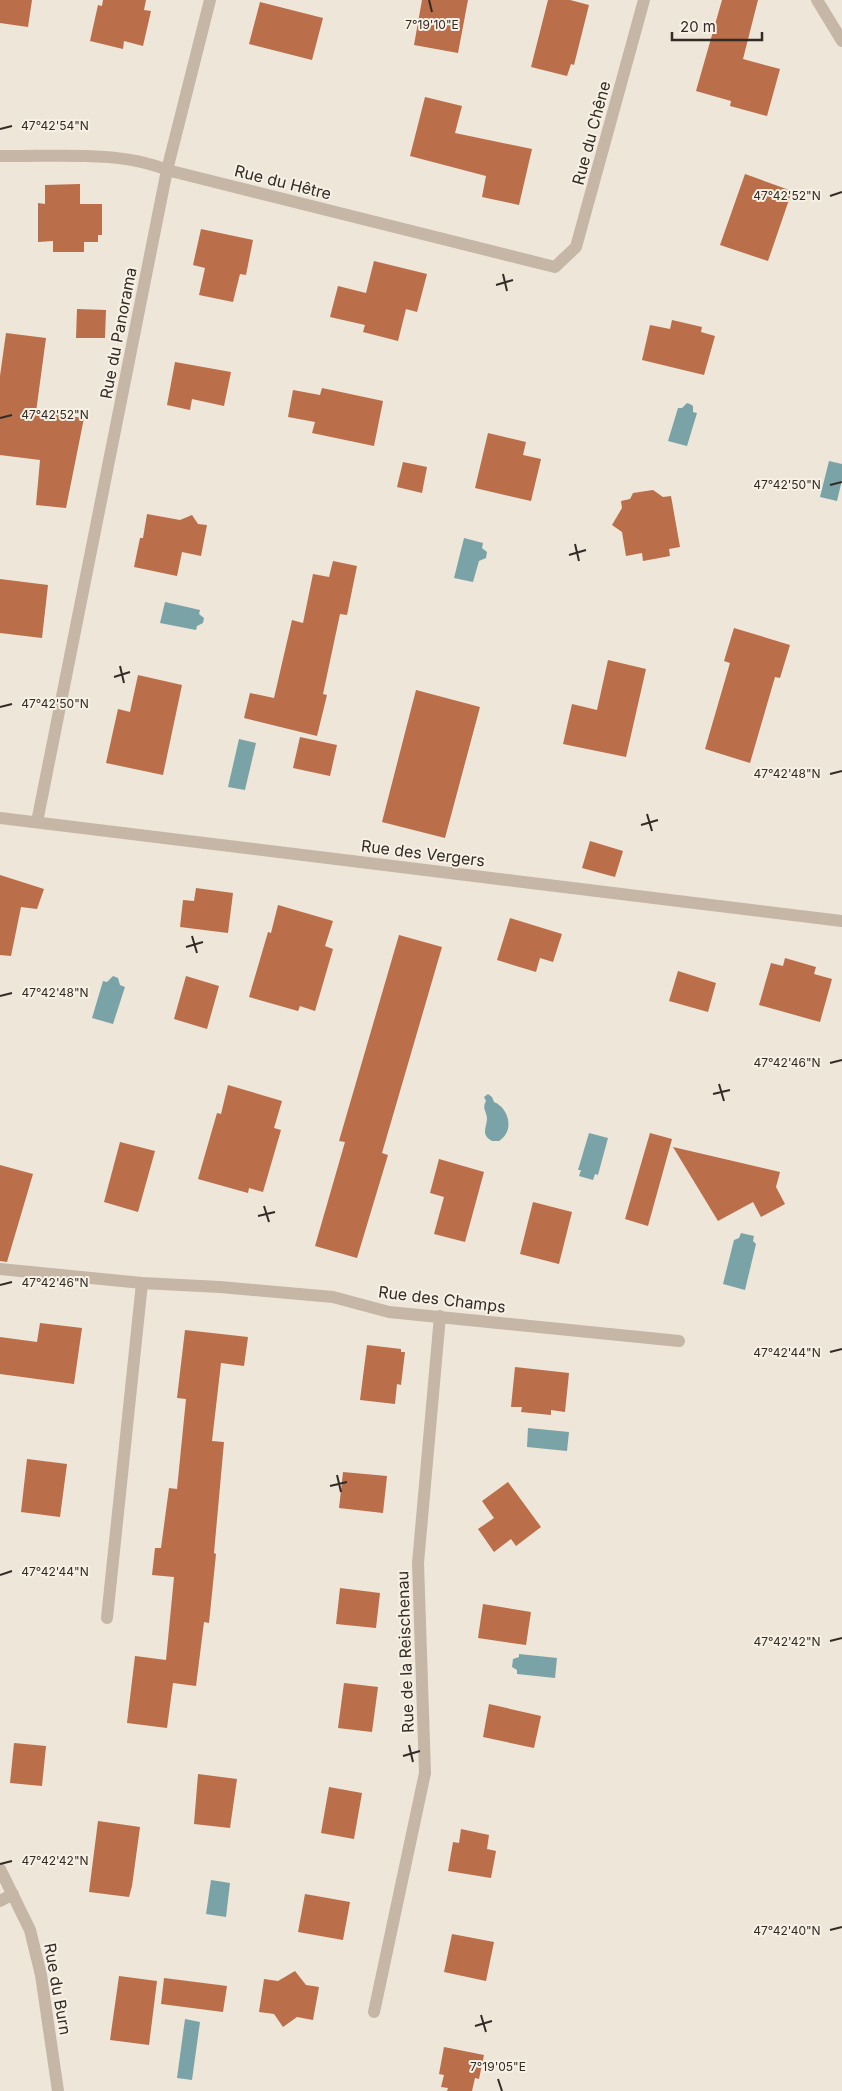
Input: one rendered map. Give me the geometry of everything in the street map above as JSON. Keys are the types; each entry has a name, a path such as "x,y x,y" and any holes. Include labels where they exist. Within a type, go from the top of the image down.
{"street":[{"name":"Rue du Panorama","path":"37,822 167,170 210,0"},
{"name":"Rue du Chêne","path":"555,267 576,247 644,0"},
{"path":"817,0 842,41"},
{"name":"Rue du Hêtre","path":"0,156 114,158 148,162 167,170 555,267"},
{"name":"Rue des Vergers","path":"0,818 842,921"},
{"name":"Rue des Champs","path":"0,1269 142,1283 220,1287 333,1297 390,1312 679,1341"},
{"path":"107,1618 142,1283"},
{"name":"Rue de la Reischenau","path":"374,2012 425,1773 418,1563 440,1316"},
{"name":"Rue du Burn","path":"0,1869 30,1930 41,1975 58,2091"},
{"path":"0,1901 13,1894"}],"water":[{"path":"687,403 693,406 693,412 697,413 687,446 668,441 678,408 682,408"},
{"path":"829,461 842,464 842,480 837,501 820,497"},
{"path":"464,538 483,543 482,548 487,552 486,558 479,561 473,582 454,578"},
{"path":"165,602 200,610 199,614 204,618 203,623 197,626 196,630 160,623"},
{"path":"239,739 256,743 245,790 228,787"},
{"path":"113,976 118,978 120,985 125,987 113,1024 92,1018 103,981 107,982"},
{"path":"488,1094 503,1109 508,1120 507,1132 499,1141 492,1141 485,1133 487,1118 484,1108 486,1101 484,1097"},
{"path":"589,1133 608,1138 598,1175 595,1174 593,1180 579,1176 581,1170 578,1170"},
{"path":"741,1233 754,1236 753,1241 756,1244 745,1290 723,1284 734,1240 739,1238"},
{"path":"528,1428 569,1432 567,1451 527,1447"},
{"path":"519,1654 557,1658 555,1678 517,1674 517,1670 512,1667 513,1659 519,1657"},
{"path":"211,1880 230,1883 226,1917 206,1914"},
{"path":"185,2019 200,2022 192,2080 177,2078"}],"building":[{"path":"0,0 32,0 28,27 0,23"},
{"path":"103,0 146,0 144,10 151,11 143,46 124,41 123,49 90,41 98,5 102,6"},
{"path":"422,0 468,0 458,53 414,45"},
{"path":"548,0 570,0 589,5 574,65 571,64 567,76 531,67"},
{"path":"722,0 758,0 743,59 780,69 767,116 730,106 731,101 696,91"},
{"path":"260,2 323,18 312,60 249,44"},
{"path":"425,97 462,106 455,133 532,149 519,205 482,197 486,176 410,156"},
{"path":"745,174 792,191 768,261 720,245"},
{"path":"80,184 80,204 102,204 102,235 98,235 98,242 84,242 84,252 53,252 53,241 38,242 38,203 45,204 45,185"},
{"path":"201,229 253,240 246,275 240,274 233,302 199,295 205,268 193,265"},
{"path":"374,261 427,274 417,312 406,309 398,341 363,332 365,325 330,317 338,286 366,293"},
{"path":"77,309 106,310 105,338 76,338"},
{"path":"672,320 702,327 701,332 715,336 704,375 642,360 650,325 670,329"},
{"path":"6,333 46,338 36,412 84,418 66,508 36,505 40,460 0,455 0,376"},
{"path":"175,362 231,372 224,406 192,399 190,410 167,405"},
{"path":"322,388 383,401 374,446 312,433 315,422 288,417 293,390 320,395"},
{"path":"488,433 526,442 523,455 541,459 531,501 475,488"},
{"path":"403,462 427,467 422,493 397,487"},
{"path":"653,490 663,497 671,496 680,547 669,549 670,556 643,561 642,553 626,556 622,532 612,525 622,508 621,501 630,499 633,493"},
{"path":"147,514 180,520 192,515 198,524 207,525 201,556 182,552 177,576 134,567 140,538 143,538"},
{"path":"333,561 357,566 347,615 340,614 323,694 327,695 317,736 244,718 250,693 274,698 292,620 303,623 313,574 329,577"},
{"path":"0,579 48,585 42,638 0,633"},
{"path":"734,628 790,645 780,678 775,677 750,763 705,749 730,663 724,661"},
{"path":"608,660 646,669 626,757 563,744 572,704 597,710"},
{"path":"138,675 182,685 163,775 106,763 118,709 130,712"},
{"path":"416,690 480,707 445,838 382,822"},
{"path":"300,737 337,745 330,776 293,768"},
{"path":"590,841 623,851 615,877 582,868"},
{"path":"0,875 44,889 37,909 21,907 11,956 0,955"},
{"path":"196,888 233,893 228,933 180,927 183,900 194,901"},
{"path":"278,905 333,921 325,946 333,949 315,1011 300,1006 298,1011 249,997 268,932 271,933"},
{"path":"510,918 562,934 553,962 540,958 536,972 497,960"},
{"path":"399,935 442,947 382,1153 388,1155 357,1258 315,1246 345,1142 339,1141"},
{"path":"785,958 816,967 814,974 832,979 820,1022 759,1005 771,963 783,966"},
{"path":"678,971 716,983 708,1012 669,1001"},
{"path":"186,976 219,986 207,1029 174,1019"},
{"path":"228,1085 282,1101 274,1128 281,1130 263,1192 249,1188 248,1193 198,1179 217,1113 221,1114"},
{"path":"650,1133 672,1139 648,1226 625,1219"},
{"path":"120,1142 155,1151 138,1212 104,1202"},
{"path":"673,1147 780,1172 776,1187 785,1204 761,1217 753,1202 718,1221"},
{"path":"439,1159 484,1172 465,1242 434,1234 444,1197 430,1193"},
{"path":"0,1165 33,1174 7,1262 0,1261"},
{"path":"533,1202 572,1212 559,1264 520,1254"},
{"path":"40,1323 82,1328 74,1384 0,1374 0,1337 37,1342"},
{"path":"185,1330 248,1337 244,1366 221,1363 212,1441 224,1442 209,1623 204,1622 196,1686 173,1683 167,1728 127,1723 135,1656 166,1660 174,1577 152,1575 155,1548 161,1548 169,1488 177,1489 186,1399 177,1398"},
{"path":"367,1345 401,1349 401,1352 405,1352 401,1385 397,1384 395,1404 360,1400"},
{"path":"515,1367 569,1373 565,1412 551,1410 551,1415 521,1412 522,1407 511,1407"},
{"path":"27,1459 67,1464 60,1517 21,1512"},
{"path":"343,1472 387,1476 383,1513 339,1508"},
{"path":"508,1482 541,1527 516,1546 511,1539 494,1552 478,1529 494,1518 482,1501"},
{"path":"340,1588 380,1593 376,1628 336,1624"},
{"path":"483,1604 531,1612 526,1645 478,1638"},
{"path":"344,1683 378,1687 372,1732 338,1728"},
{"path":"489,1704 541,1716 534,1748 483,1737"},
{"path":"14,1743 46,1746 42,1786 10,1783"},
{"path":"198,1774 237,1779 230,1828 194,1824"},
{"path":"329,1787 362,1793 354,1839 321,1833"},
{"path":"98,1821 140,1827 129,1897 89,1892"},
{"path":"461,1829 489,1835 487,1849 496,1851 491,1878 448,1871 453,1842 459,1843"},
{"path":"305,1894 350,1902 343,1940 298,1932"},
{"path":"452,1934 494,1942 486,1981 444,1972"},
{"path":"295,1971 306,1985 319,1987 313,2020 297,2017 283,2027 274,2014 259,2012 264,1979 278,1981"},
{"path":"119,1976 157,1981 149,2045 110,2040"},
{"path":"164,1978 227,1986 223,2012 161,2004"},
{"path":"444,2047 484,2055 479,2079 475,2078 472,2091 447,2091 448,2088 441,2087 444,2075 439,2074"}]}
